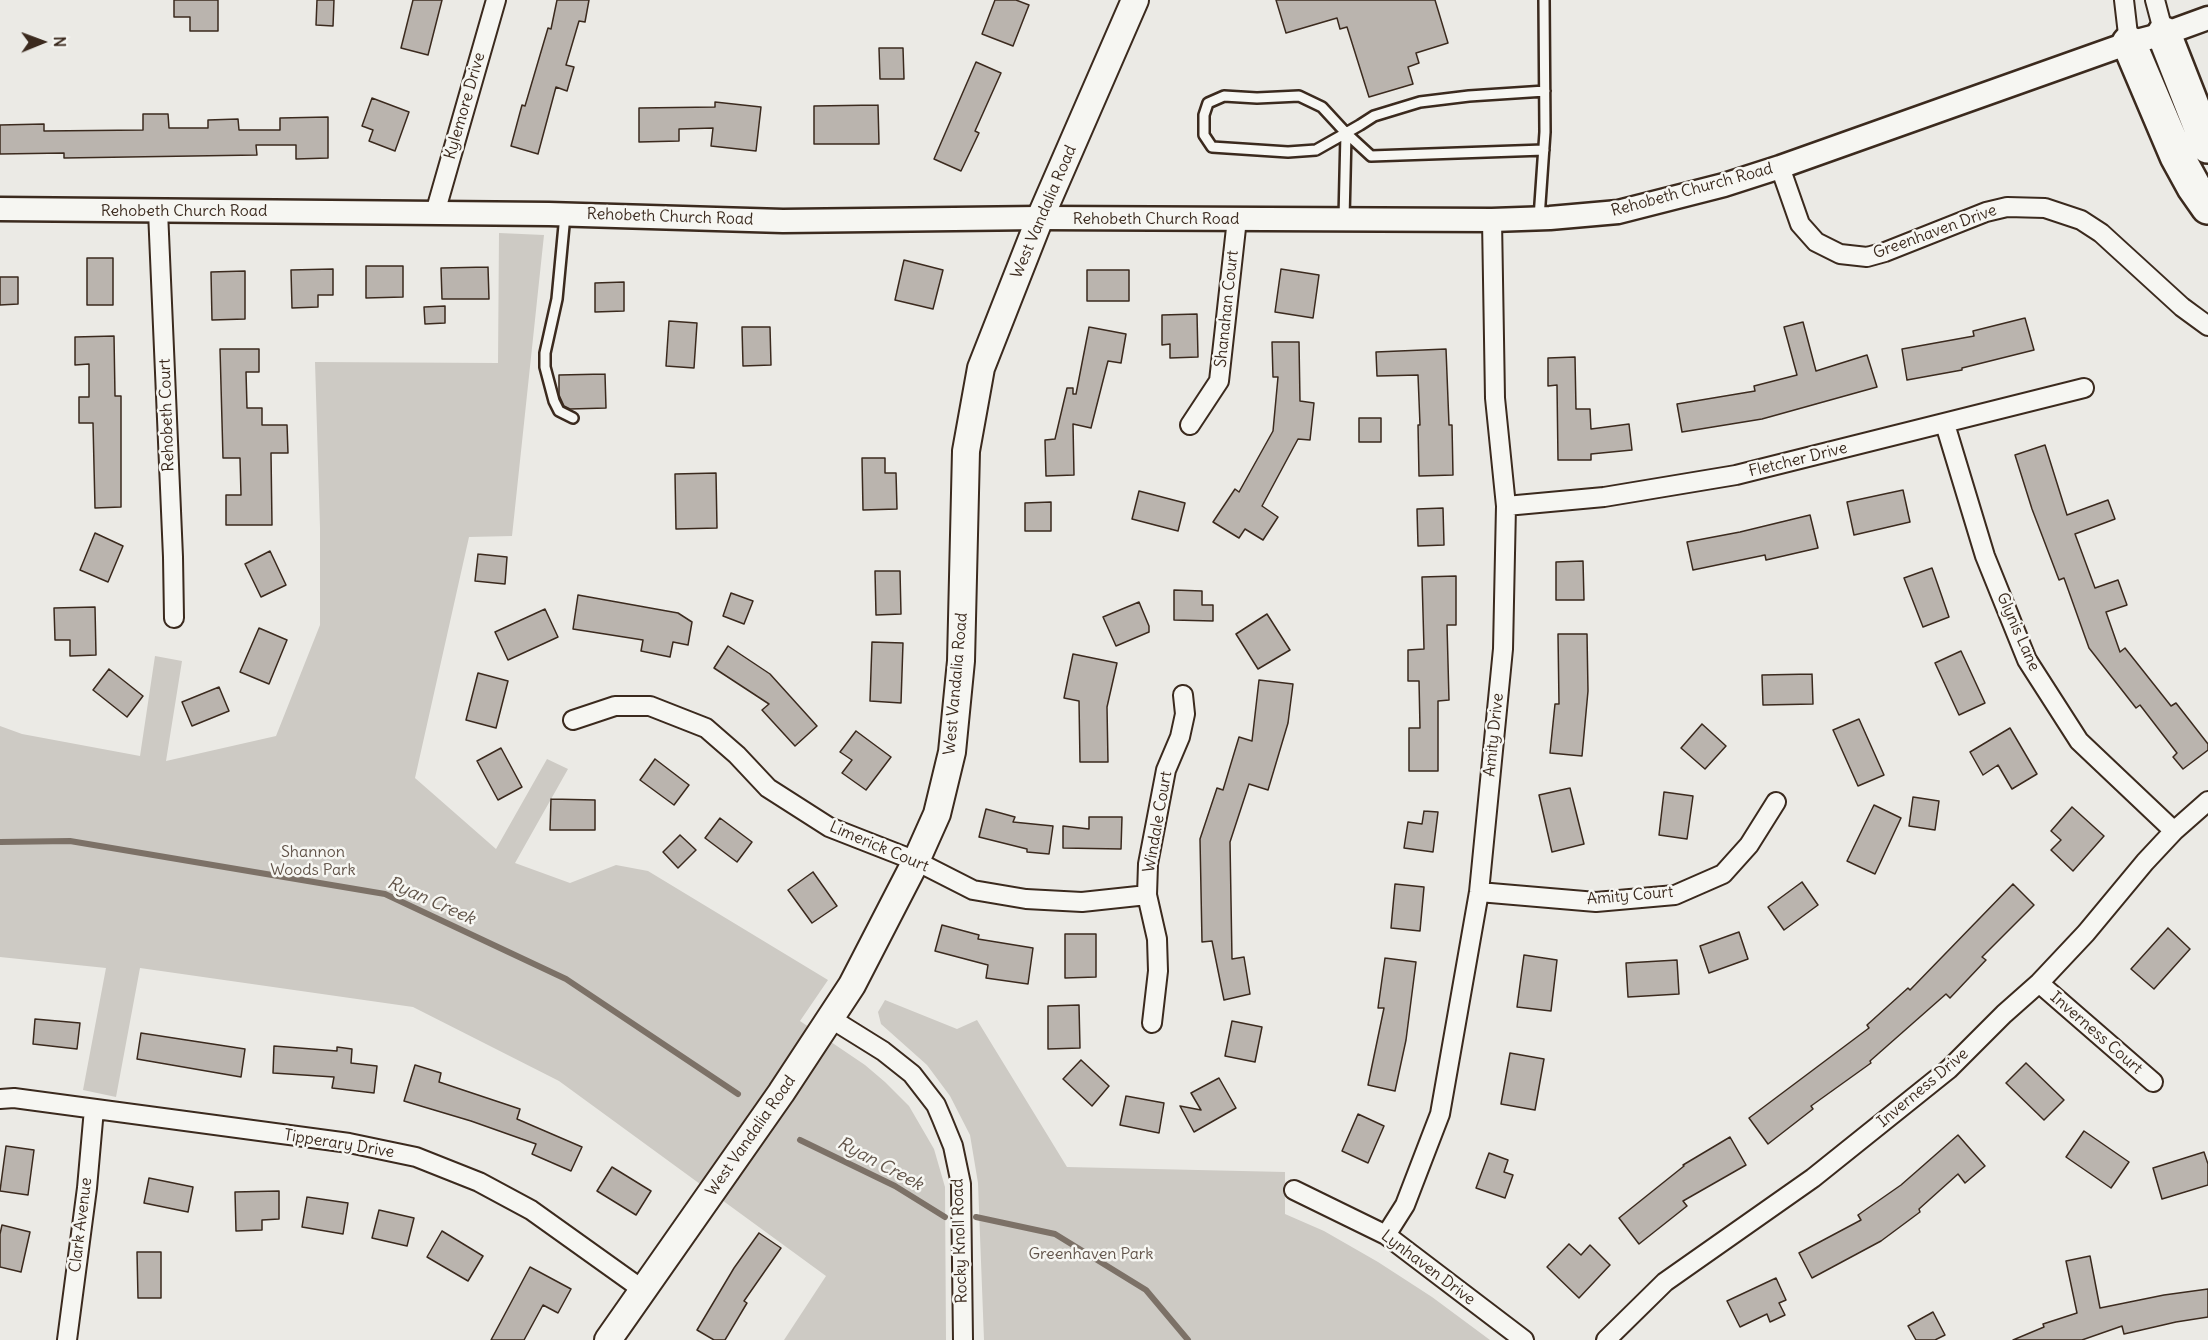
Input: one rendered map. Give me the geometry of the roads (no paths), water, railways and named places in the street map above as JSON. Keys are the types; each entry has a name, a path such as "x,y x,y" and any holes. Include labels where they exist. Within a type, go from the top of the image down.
{"highway":[{"path":"2164,34 2208,146"},
{"path":"2129,43 2177,156 2208,207"}],"main road":[{"name":"West Vandalia Road","path":"608,1340 781,1093 852,985 916,861 937,813 952,752 961,661 966,451 981,368 1040,218 1136,0"}],"street":[{"name":"Kylemore Drive","path":"435,213 496,0"},
{"path":"2124,0 2129,43"},
{"path":"2155,0 2164,34"},
{"name":"Rehobeth Church Road","path":"0,209 565,214 783,221 1040,218 1492,220 1618,212 1724,185 1780,167 2129,43 2164,34 2208,18"},
{"name":"Greenhaven Drive","path":"1780,167 1800,224 1816,243 1840,254 1867,257 1886,252 1986,212 2007,207 2045,208 2081,220 2101,233 2182,307 2208,326"},
{"name":"Rehobeth Court","path":"158,211 174,618"},
{"name":"Shanahan Court","path":"1190,425 1219,381 1237,219"},
{"name":"Amity Drive","path":"1386,1234 1405,1205 1440,1114 1479,891 1503,649 1506,506 1495,398 1492,220"},
{"name":"Fletcher Drive","path":"1506,506 1604,497 1736,475 2084,388"},
{"name":"Glynis Lane","path":"1945,424 1985,556 2027,660 2079,741 2174,831"},
{"name":"Windale Court","path":"1152,1023 1158,971 1158,939 1147,895 1148,864 1166,770 1180,737 1185,714 1182,695"},
{"name":"Limerick Court","path":"573,720 615,706 650,706 706,728 737,755 768,788 829,827 916,861 973,890 1026,899 1082,902 1147,895"},
{"name":"Inverness Drive","path":"1606,1340 1665,1282 1814,1178 1948,1069 2039,983 2174,831 2208,801"},
{"name":"Amity Court","path":"1479,891 1596,902 1675,895 1723,874 1749,845 1776,802"},
{"name":"Inverness Court","path":"2039,983 2153,1082"},
{"name":"Rocky Knoll Road","path":"830,1018 883,1051 912,1074 936,1105 942,1119 953,1146 961,1184 963,1340"},
{"name":"Tipperary Drive","path":"0,1099 14,1098 349,1143 416,1157 479,1182 531,1210 643,1290"},
{"name":"Clark Avenue","path":"66,1340 87,1188 94,1109"},
{"name":"Lynhaven Drive","path":"1294,1190 1386,1234 1524,1340"}],"lane":[{"path":"1539,218 1544,150 1544,0"},
{"path":"1544,150 1371,156 1346,133 1322,107 1299,96 1257,98 1224,96 1208,103 1204,115 1204,135 1212,147 1287,152 1316,150 1346,133 1374,116 1420,102 1545,91"},
{"path":"1344,219 1346,133"},
{"path":"565,214 557,298 545,353 545,367 559,411 573,418"}],"waterway":[{"name":"Ryan Creek","path":"0,842 70,841 385,894 566,979 738,1094"},
{"name":"Ryan Creek","path":"800,1140 895,1186 945,1217"},
{"name":"Ryan Creek","path":"976,1217 1055,1234 1146,1290 1188,1340"}],"park label":[{"name":"Shannon Woods Park","path":"313,861"},
{"name":"Greenhaven Park","path":"1091,1254"}]}
